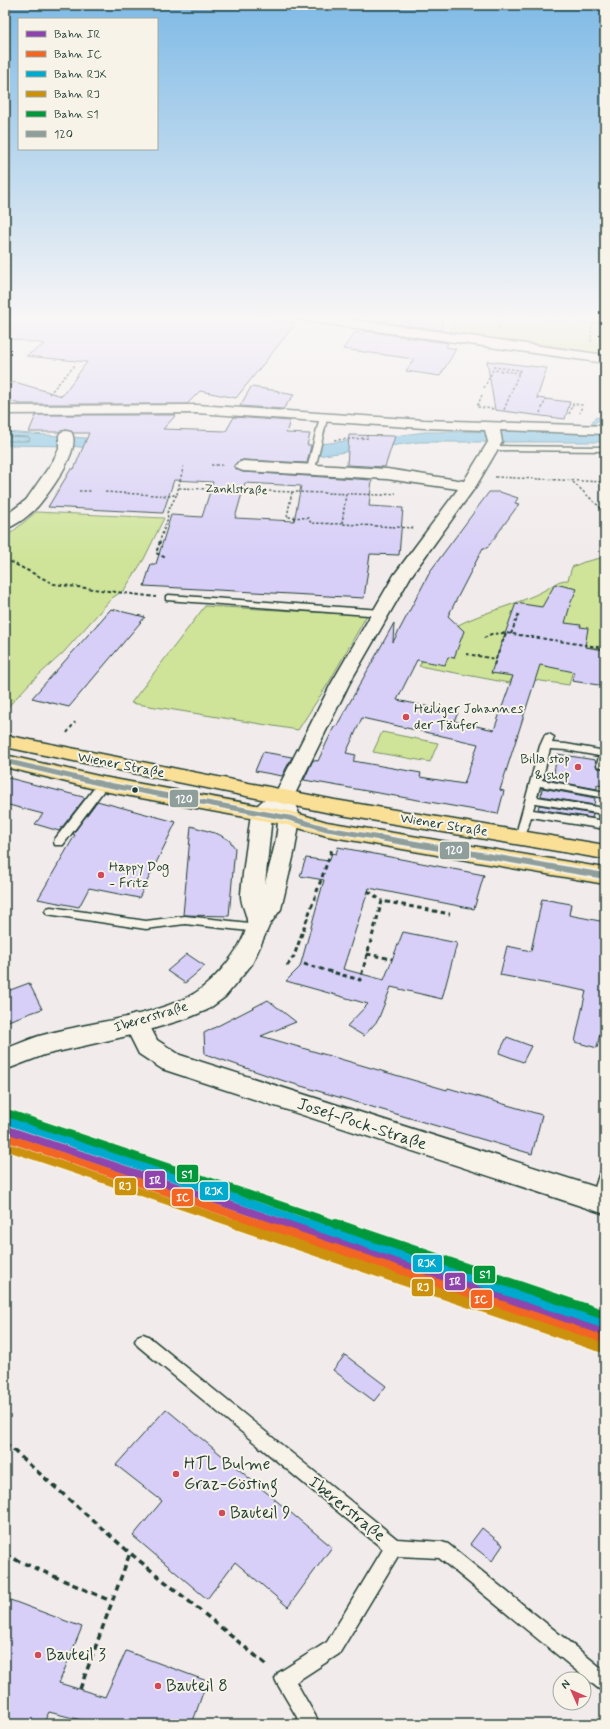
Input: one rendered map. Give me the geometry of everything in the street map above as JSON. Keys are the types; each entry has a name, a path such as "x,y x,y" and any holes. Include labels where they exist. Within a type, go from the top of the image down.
{"main road":[{"name":"Wiener Straße","path":"5,741 335,807 605,852"},
{"name":"Wiener Straße","path":"5,761 103,784 289,818 327,829 605,876"}],"street":[{"path":"5,410 197,409 323,419 492,436 605,430"},
{"path":"259,925 252,896 262,813 284,796 340,684 407,569 472,480 492,436"},
{"path":"8,522 32,503 60,461 66,442"},
{"name":"Zanklstraße","path":"243,466 312,463 412,478 472,480"},
{"name":"Ibererstraße","path":"5,1060 40,1046 136,1024 179,1011 198,1003 216,990 244,958 259,925 270,909 284,849 289,818 284,796"},
{"name":"Josef-Pock-Straße","path":"136,1024 148,1047 171,1062 603,1193"}],"lane":[{"path":"312,463 323,419"},
{"path":"492,436 605,449"},
{"path":"169,598 382,613"},
{"path":"177,607 184,599"},
{"path":"520,838 547,742 604,758"},
{"path":"535,782 602,791"},
{"path":"59,842 103,784"},
{"path":"530,799 600,810 605,816"},
{"path":"527,813 605,825"},
{"path":"51,911 146,925 185,920 259,925"},
{"name":"Ibererstraße","path":"143,1341 394,1547 333,1648 284,1679"},
{"path":"394,1547 442,1550 605,1684"},
{"path":"284,1679 311,1724"}],"path":[{"path":"37,410 47,397"},
{"path":"482,397 477,407 496,409"},
{"path":"509,397 503,410 510,411"},
{"path":"540,415 546,399"},
{"path":"317,442 370,437 371,434"},
{"path":"166,558 156,553 168,518 167,512 179,488 184,464"},
{"name":"Zanklstraße","path":"179,488 346,494 394,494 404,491 412,478"},
{"path":"472,480 605,482"},
{"path":"572,482 605,512"},
{"path":"79,490 91,491"},
{"path":"104,492 171,496 177,494"},
{"path":"292,492 287,516 308,518 311,523 416,528"},
{"path":"342,524 346,494"},
{"path":"5,559 54,584 169,598"},
{"path":"511,634 519,613"},
{"path":"494,665 506,633"},
{"path":"484,638 491,634 506,633 605,648"},
{"path":"466,654 496,659"},
{"path":"67,733 75,722"},
{"path":"287,966 294,956 322,880 331,850"},
{"path":"368,891 382,901 450,914"},
{"path":"304,964 360,980 382,901"},
{"path":"367,954 392,959"},
{"path":"5,1443 130,1553 284,1679"},
{"path":"80,1689 111,1601 130,1553"},
{"path":"5,1555 111,1601"}],"green space":[{"path":"36,512 164,518 144,559 124,590 112,598 63,653 29,684 5,710 5,538"},
{"path":"605,557 605,649 579,646 569,685 513,677 509,683 419,666 439,638 456,626 478,616 536,595 559,582 568,580 572,567 584,562"},
{"path":"205,606 367,615 328,684 298,730 131,703"},
{"path":"382,732 438,743 430,762 373,752"}],"water":[{"path":"605,416 605,418 596,422 590,431 605,432 605,442 419,442 309,457 312,445 380,437 394,439 395,436 425,432 586,431 595,418"},
{"path":"5,432 86,438 176,442 128,452 70,446 5,445"}],"building":[{"path":"5,397 194,397 187,404 20,404 5,400"},
{"path":"245,397 293,397 283,409 240,406"},
{"path":"493,397 537,397 537,398 570,402 565,419 495,410"},
{"path":"36,415 176,415 163,429 226,431 234,417 290,421 286,433 310,434 307,445 311,445 307,463 243,460 237,462 234,467 243,472 372,480 369,506 403,508 399,555 370,554 364,598 144,586 151,564 156,564 171,515 202,517 213,482 174,480 163,513 48,507 71,469 74,469 89,433 73,433 66,430 59,432 29,432","holes":["245,483 301,486 294,521 235,518"]},
{"path":"349,435 395,436 385,467 347,465"},
{"path":"489,492 500,492 518,498 515,503 519,504 487,548 483,548 448,616 464,631 454,658 448,657 445,665 417,660 397,700 458,713 454,721 494,730 513,676 491,673 516,603 542,607 555,584 577,589 571,602 565,623 581,625 580,627 588,628 585,647 605,650 605,686 572,681 574,672 540,665 500,790 504,791 498,814 304,780 313,760 318,761 334,727 336,727 394,623 393,642 431,570","holes":["362,718 478,744 464,784 420,777 421,773 353,761 356,755 346,753"]},
{"path":"111,609 145,617 69,707 32,698"},
{"path":"263,752 292,757 282,776 255,771"},
{"path":"557,754 595,760 597,768 605,768 605,786 597,785 597,789 544,779 546,772 554,773"},
{"path":"5,777 85,798 59,831 35,824 43,814 5,804"},
{"path":"542,788 595,798 594,805 541,796"},
{"path":"97,801 176,822 139,898 89,888 79,907 38,899 75,835 73,834"},
{"path":"539,805 593,814 592,818 538,809"},
{"path":"191,826 218,834 229,840 235,848 229,916 183,915"},
{"path":"338,847 484,875 474,909 369,888 343,969 384,980 403,932 457,943 442,999 391,987 378,1020 364,1036 347,1026 368,1004 286,981 300,967 324,880 300,876 306,858 329,861 332,853 336,854"},
{"path":"542,899 571,904 569,915 605,922 605,1009 597,1048 575,1042 586,991 500,975 507,946 531,951"},
{"path":"187,954 205,966 185,983 167,971"},
{"path":"29,983 42,1009 5,1022 5,992"},
{"path":"268,1000 296,1022 261,1036 447,1090 448,1088 542,1115 532,1154 284,1081 205,1054 204,1033"},
{"path":"507,1037 531,1046 523,1062 499,1053"},
{"path":"345,1355 386,1386 374,1401 333,1370"},
{"name":"Bauteil 9","path":"166,1409 332,1547 288,1607 235,1562 207,1599 133,1536 162,1501 116,1465"},
{"path":"482,1528 503,1545 492,1561 470,1544"},
{"path":"5,1598 82,1627 59,1683 105,1697 126,1651 207,1681 192,1724 97,1724 49,1712 43,1724 5,1724"}],"rail line":[{"name":"S1","path":"10,1114 605,1315"},
{"name":"RJX","path":"8,1121 605,1324"},
{"name":"IR","path":"5,1129 605,1332"},
{"name":"IC","path":"5,1137 602,1340"},
{"name":"RJ","path":"5,1146 600,1347"}],"transit line":[{"name":"120","path":"5,761 103,784 289,818 327,829 605,876"}],"place":[{"name":"Heiliger Johannes der Täufer","path":"406,717"},
{"name":"Billa stop & shop","path":"578,767"},
{"name":"Happy Dog - Fritz","path":"101,875"},
{"name":"HTL Bulme Graz-Gösting","path":"176,1474"},
{"name":"Bauteil 9","path":"222,1513"},
{"name":"Bauteil 3","path":"38,1655"},
{"name":"Bauteil 8","path":"158,1686"}]}
